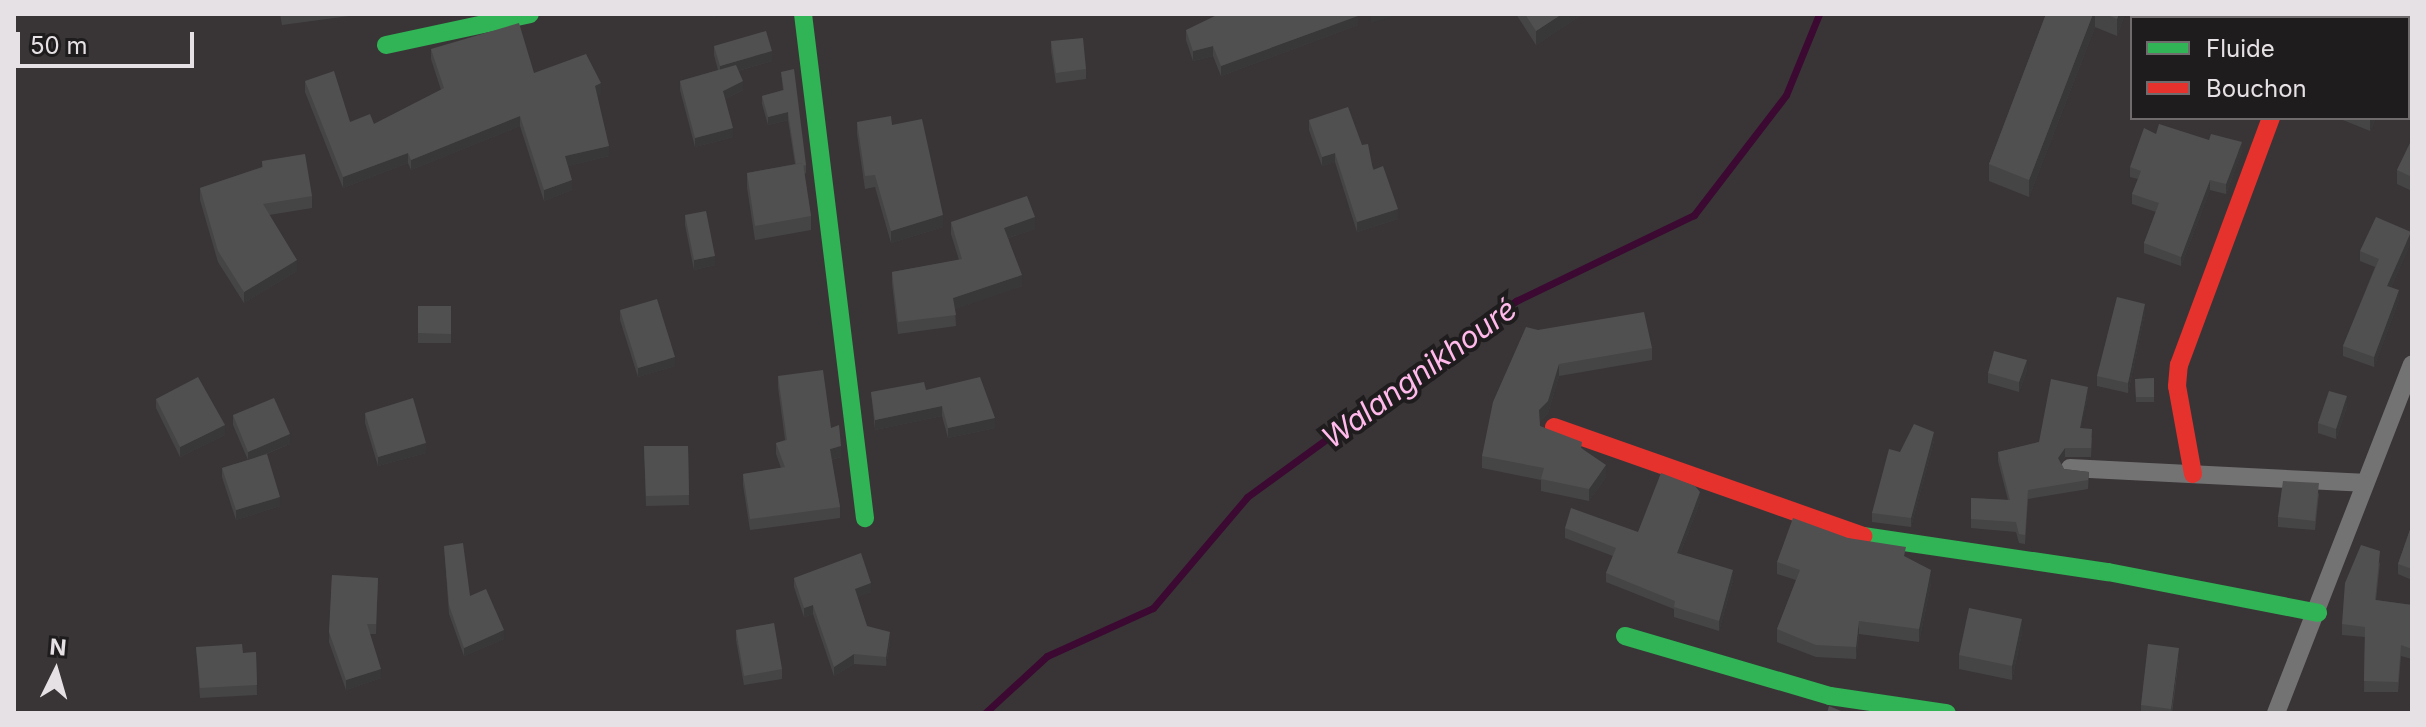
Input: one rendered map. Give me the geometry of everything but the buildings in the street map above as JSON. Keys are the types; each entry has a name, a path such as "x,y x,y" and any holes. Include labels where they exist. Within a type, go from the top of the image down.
{"street":[{"path":"386,45 530,14"},
{"path":"803,14 865,518"},
{"path":"2193,474 2177,386 2179,365 2270,120"},
{"path":"2276,713 2318,613 2363,483 2412,365"},
{"path":"1554,427 1853,535 2108,572 2318,613"},
{"path":"2070,468 2363,483"},
{"path":"1625,636 1830,696 1947,713"}],"waterway":[{"name":"Walangnikhouré","path":"985,713 1047,656 1153,608 1247,497 1516,301 1694,215 1786,95 1819,14"}],"traffic: fast":[{"path":"386,45 530,14"},
{"path":"803,14 865,518"},
{"path":"1863,536 2108,572 2318,613"},
{"path":"1625,636 1830,696 1947,713"}],"traffic: jam":[{"path":"2193,474 2177,386 2179,365 2270,120"},
{"path":"1554,427 1863,536"}]}
